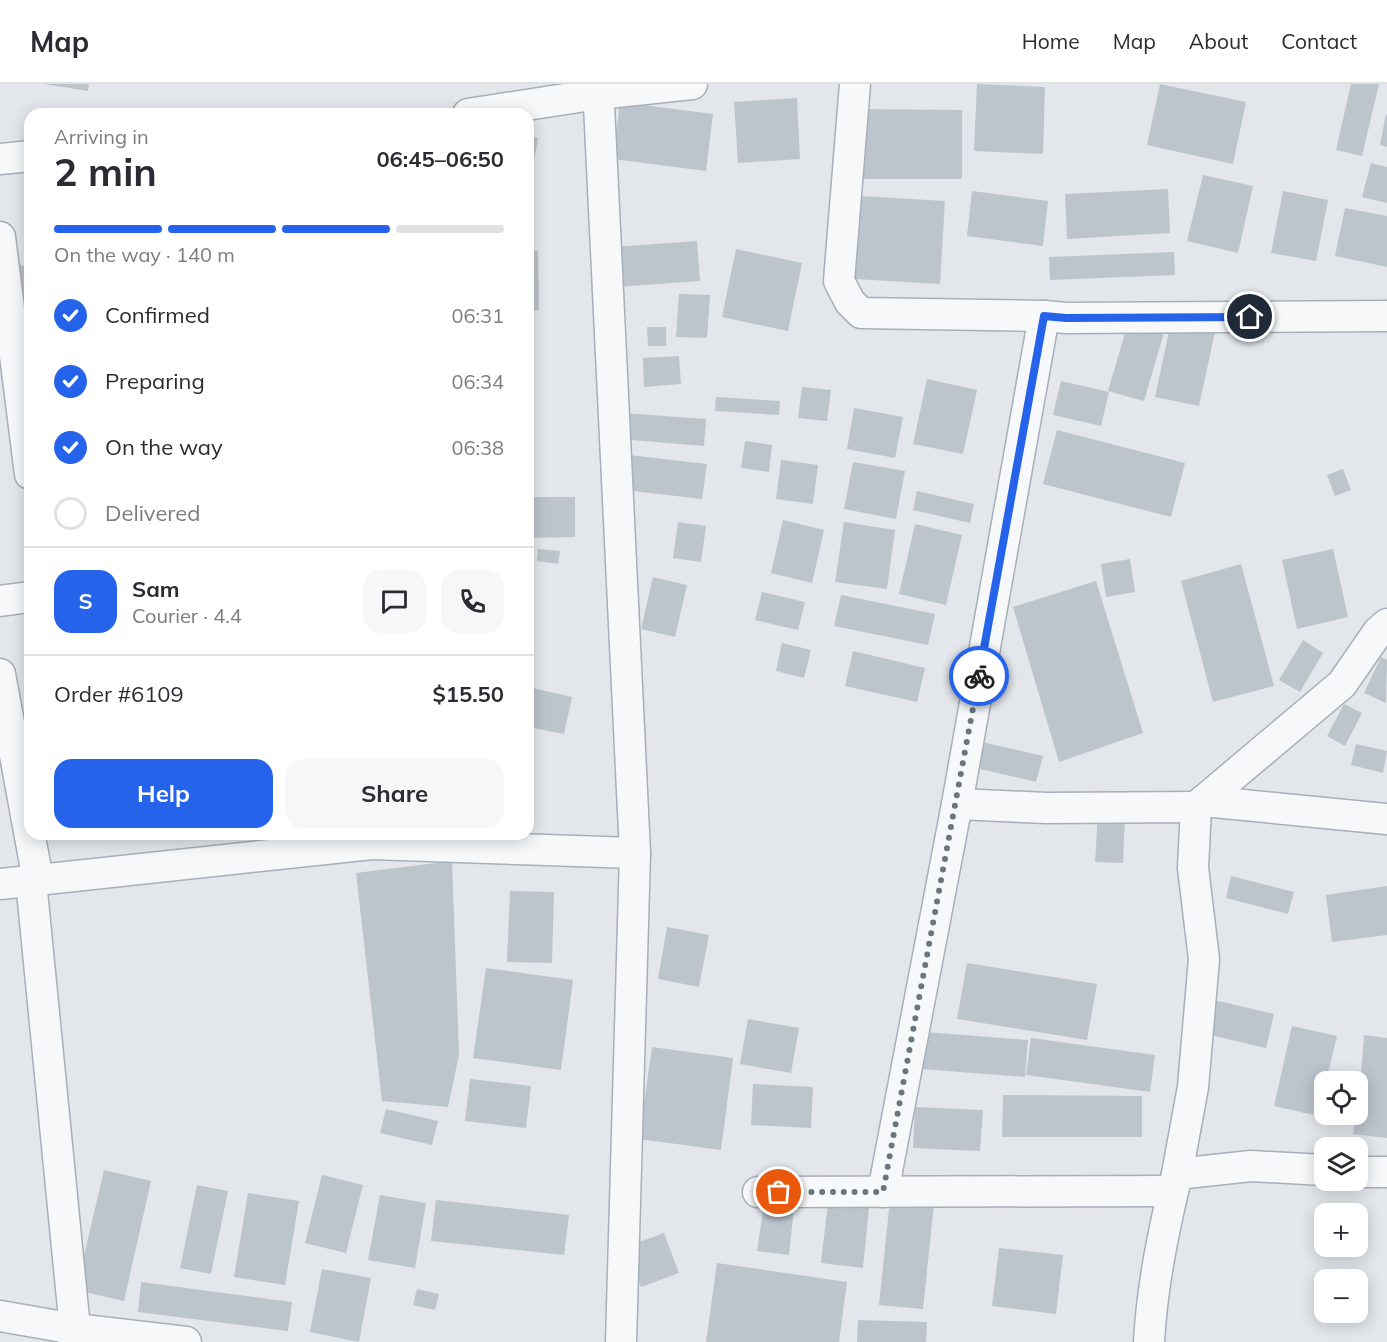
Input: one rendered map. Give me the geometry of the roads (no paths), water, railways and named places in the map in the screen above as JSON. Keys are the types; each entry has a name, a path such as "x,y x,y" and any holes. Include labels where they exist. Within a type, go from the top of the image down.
{"street":[{"path":"499,108 598,89 692,84"},
{"path":"855,84 839,281 850,302 861,313 1066,318 1387,316"},
{"path":"598,89 634,854 621,1342"},
{"path":"0,159 24,157"},
{"path":"0,237 24,427"},
{"path":"883,1192 957,804 1044,316"},
{"path":"0,601 24,598"},
{"path":"1149,1342 1151,1311 1193,1087 1204,959 1193,868 1200,804 1342,684 1377,632 1387,624"},
{"path":"0,674 24,819"},
{"path":"957,804 1047,808 1200,804 1387,819"},
{"path":"27,840 34,880 74,1335"},
{"path":"0,884 364,840"},
{"path":"389,840 634,854"},
{"path":"758,1192 883,1192 1175,1183 1251,1166 1314,1169"},
{"path":"1368,1172 1387,1172"},
{"path":"0,1316 74,1335 186,1342"}]}
